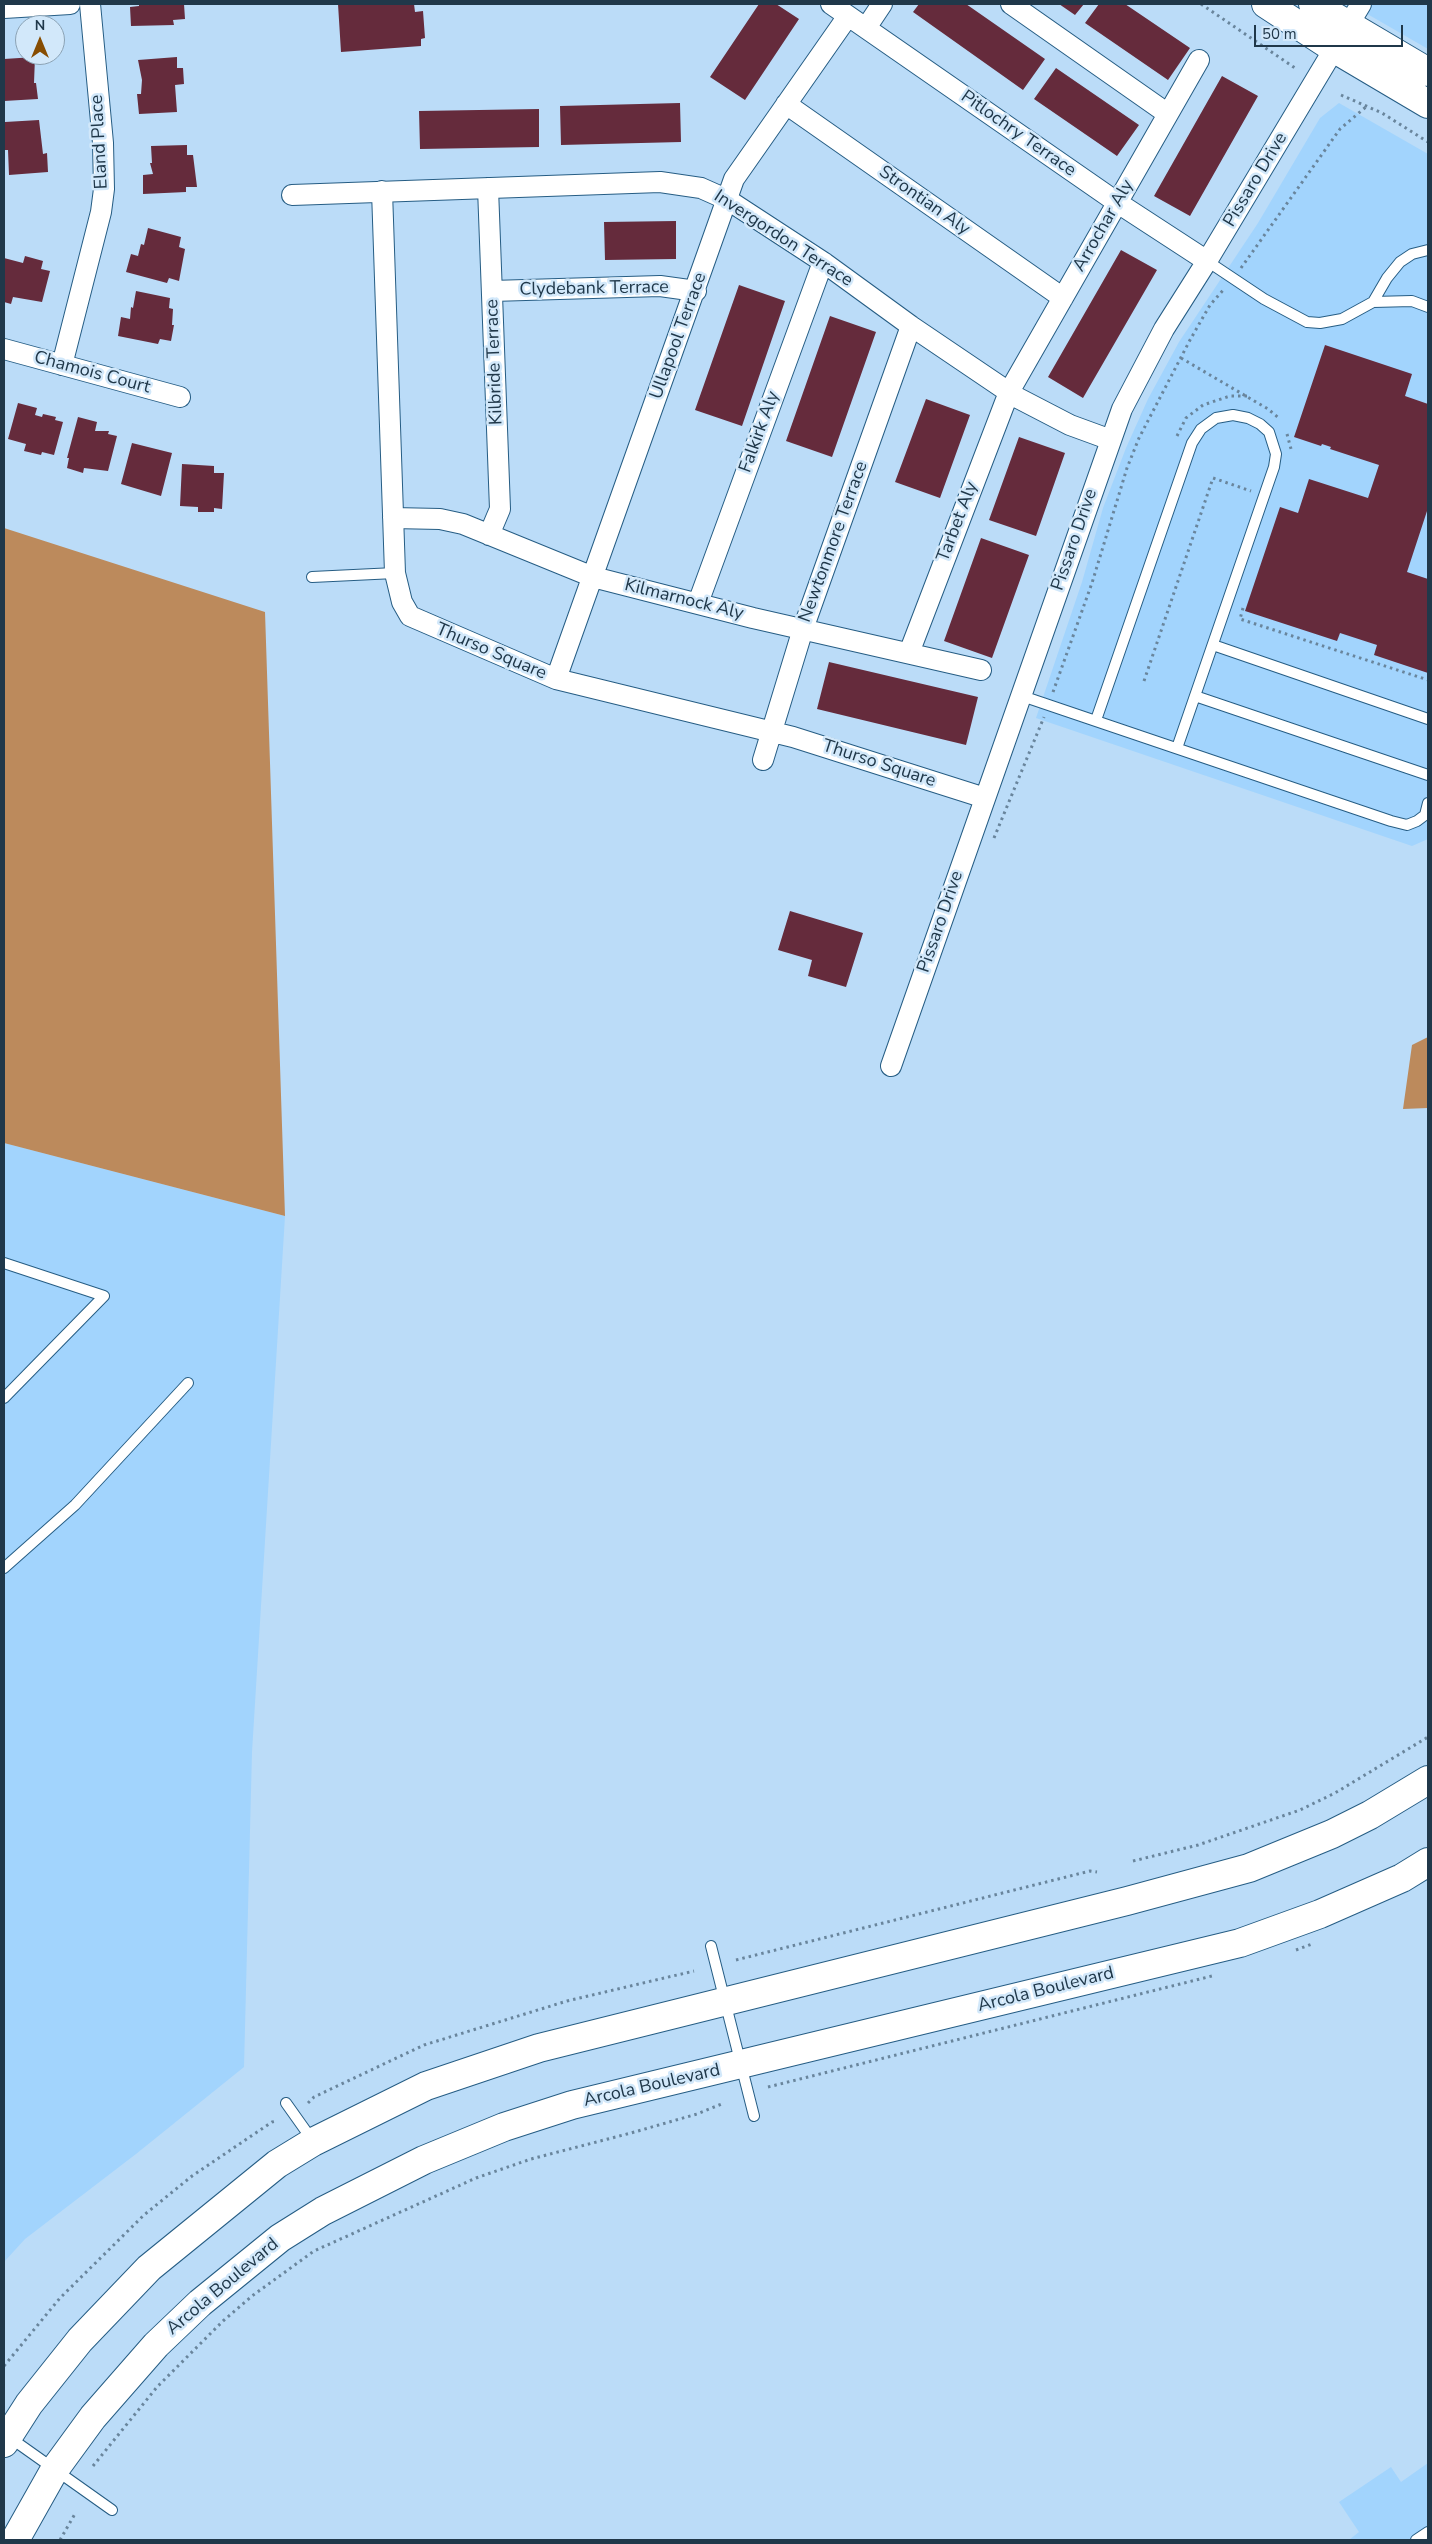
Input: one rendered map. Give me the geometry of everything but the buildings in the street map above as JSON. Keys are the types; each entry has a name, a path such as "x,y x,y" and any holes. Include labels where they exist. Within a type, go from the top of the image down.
{"main road":[{"path":"1266,4 1336,49 1428,104"},
{"path":"1313,4 1355,14 1428,72"},
{"path":"5,2437 80,2340 126,2290 277,2164 313,2142 426,2086 539,2048 1127,1901 1250,1868 1332,1834 1370,1815 1428,1780"},
{"name":"Arcola Boulevard","path":"15,2540 55,2470 93,2417 156,2345 238,2270 280,2238 323,2211 424,2160 504,2127 572,2105 1240,1943 1320,1914 1402,1878 1428,1862"}],"street":[{"path":"4,8 70,4"},
{"name":"Eland Place","path":"62,364 101,212 104,189 103,143 90,4"},
{"name":"Pitlochry Terrace","path":"831,4 1118,203 1207,261"},
{"path":"866,28 882,4"},
{"path":"1012,4 1168,114"},
{"name":"Pissaro Drive","path":"890,1066 1022,696 1110,440 1137,378 1164,328 1336,49 1355,14"},
{"name":"Ullapool Terrace","path":"556,679 696,291 734,179 848,16"},
{"name":"Arrochar Aly","path":"1009,392 1199,60"},
{"name":"Strontian Aly","path":"786,104 1062,298"},
{"name":"Invergordon Terrace","path":"292,195 660,182 701,188 728,200 823,262 911,326 1009,392 1070,425 1110,440"},
{"name":"Kilbride Terrace","path":"488,188 500,509 489,535"},
{"name":"Thurso Square","path":"382,191 395,573 402,602 410,616 556,679 772,732 985,798"},
{"name":"Falkirk Aly","path":"698,603 823,262"},
{"name":"Clydebank Terrace","path":"492,292 660,286 696,291"},
{"name":"Newtonmore Terrace","path":"763,760 804,629 911,326"},
{"name":"Chamois Court","path":"4,349 180,397"},
{"name":"Tarbet Aly","path":"909,653 1009,392"},
{"name":"Kilmarnock Aly","path":"393,518 440,519 463,524 593,577 981,670"}],"lane":[{"path":"1374,302 1387,278 1400,262 1412,254 1428,250"},
{"path":"1207,261 1264,299 1306,322 1342,319 1374,302 1412,301 1428,307"},
{"path":"1096,720 1192,443 1201,429 1216,418 1233,416 1248,418 1260,424 1269,432 1276,454 1265,495 1177,748"},
{"path":"312,576 395,573"},
{"path":"1213,645 1428,719"},
{"path":"1022,696 1406,824 1417,821 1425,815 1428,803"},
{"path":"1195,696 1428,775"},
{"path":"4,1263 104,1296 4,1398"},
{"path":"4,1568 76,1505 188,1384"},
{"path":"711,1946 754,2116"},
{"path":"286,2103 313,2142"},
{"path":"5,2437 112,2510"},
{"path":"1416,2540 1428,2532"}],"path":[{"path":"1201,4 1295,68"},
{"path":"1341,95 1382,112 1428,142"},
{"path":"994,840 1048,705 1092,583 1127,468 1140,438 1210,305 1253,254 1340,129 1367,106"},
{"path":"1181,358 1268,409 1284,425"},
{"path":"1286,430 1292,444 1291,453"},
{"path":"1144,681 1212,478 1265,495"},
{"path":"1246,600 1240,619 1428,680"},
{"path":"1133,1861 1198,1845 1300,1810 1336,1793 1428,1737"},
{"path":"736,1960 1090,1871 1097,1872"},
{"path":"308,2103 314,2097 424,2045 567,2001 694,1971"},
{"path":"93,2466 157,2388 223,2321 252,2296 314,2251 476,2178 531,2159 669,2122 724,2103"},
{"path":"4,2366 60,2298 144,2214 192,2176 272,2122 278,2121"},
{"path":"60,2540 76,2512"}],"shaded area":[{"path":"1350,4 1428,4 1428,49"},
{"path":"1339,103 1428,154 1428,839 1412,846 1036,718 1082,582 1103,508 1126,448 1148,399 1179,342 1258,223 1320,118"},
{"path":"4,528 265,612 285,1216 4,1143"},
{"path":"1428,1037 1428,1108 1403,1109 1412,1045"},
{"path":"4,1143 285,1216 252,1752 244,2067 136,2154 25,2239 4,2262"},
{"path":"1428,2463 1428,2540 1349,2540 1359,2532 1339,2502 1391,2467 1401,2482"}]}
